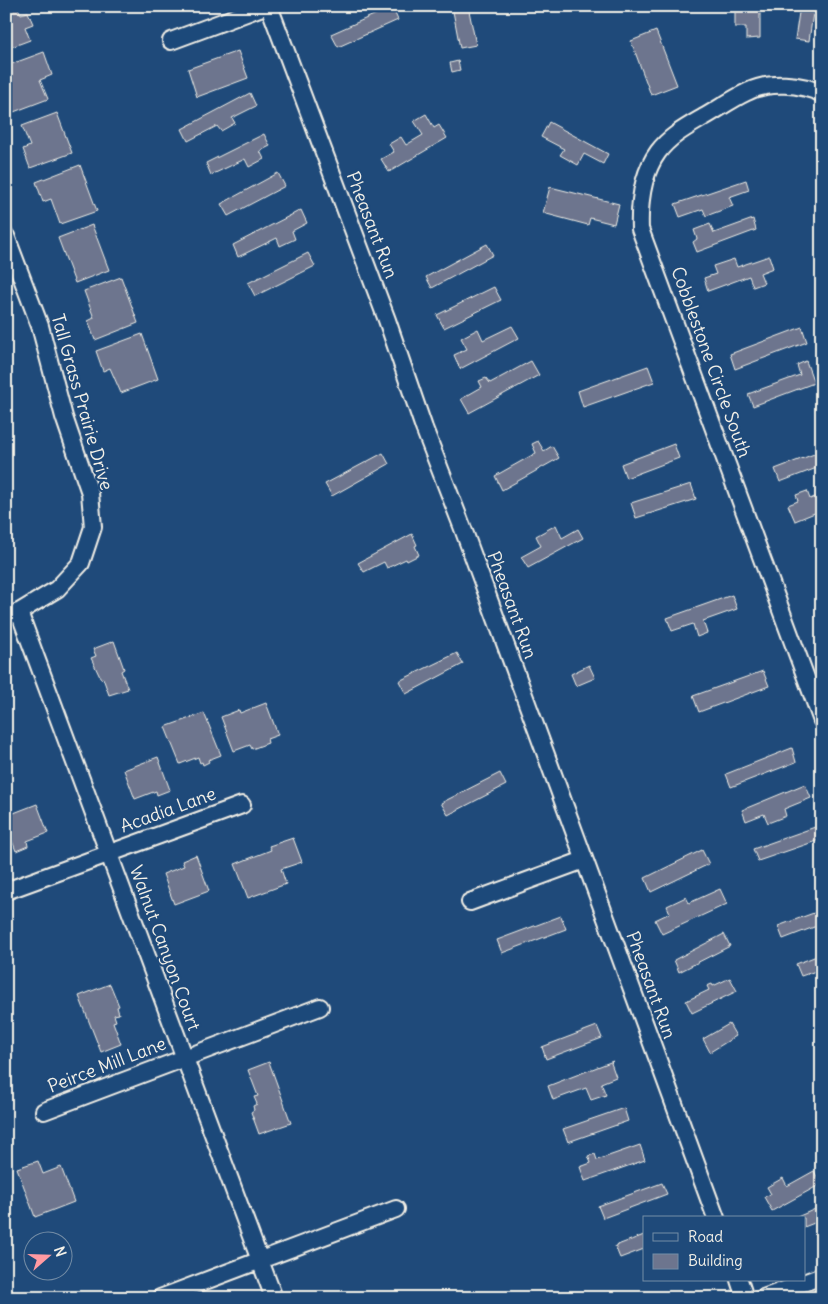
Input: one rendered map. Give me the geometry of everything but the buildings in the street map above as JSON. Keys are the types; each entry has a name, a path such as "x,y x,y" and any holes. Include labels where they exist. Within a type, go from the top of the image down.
{"street":[{"path":"171,41 265,6"},
{"name":"Pheasant Run","path":"269,6 715,1216"},
{"name":"Cobblestone Circle South","path":"822,94 802,87 765,86 748,91 672,136 658,152 647,173 639,207 640,229 822,721"},
{"name":"Tall Grass Prairie Drive","path":"6,236 40,326 64,417 90,493 93,527 81,563 57,589 13,614"},
{"name":"Walnut Canyon Court","path":"13,614 108,853 274,1298"},
{"name":"Acadia Lane","path":"6,890 242,804"},
{"path":"470,902 584,860"},
{"name":"Peirce Mill Lane","path":"44,1111 320,1007"},
{"path":"160,1298 396,1209"},
{"path":"806,1282 822,1276"},
{"path":"740,1282 745,1298"},
{"path":"763,1298 806,1282"}]}
